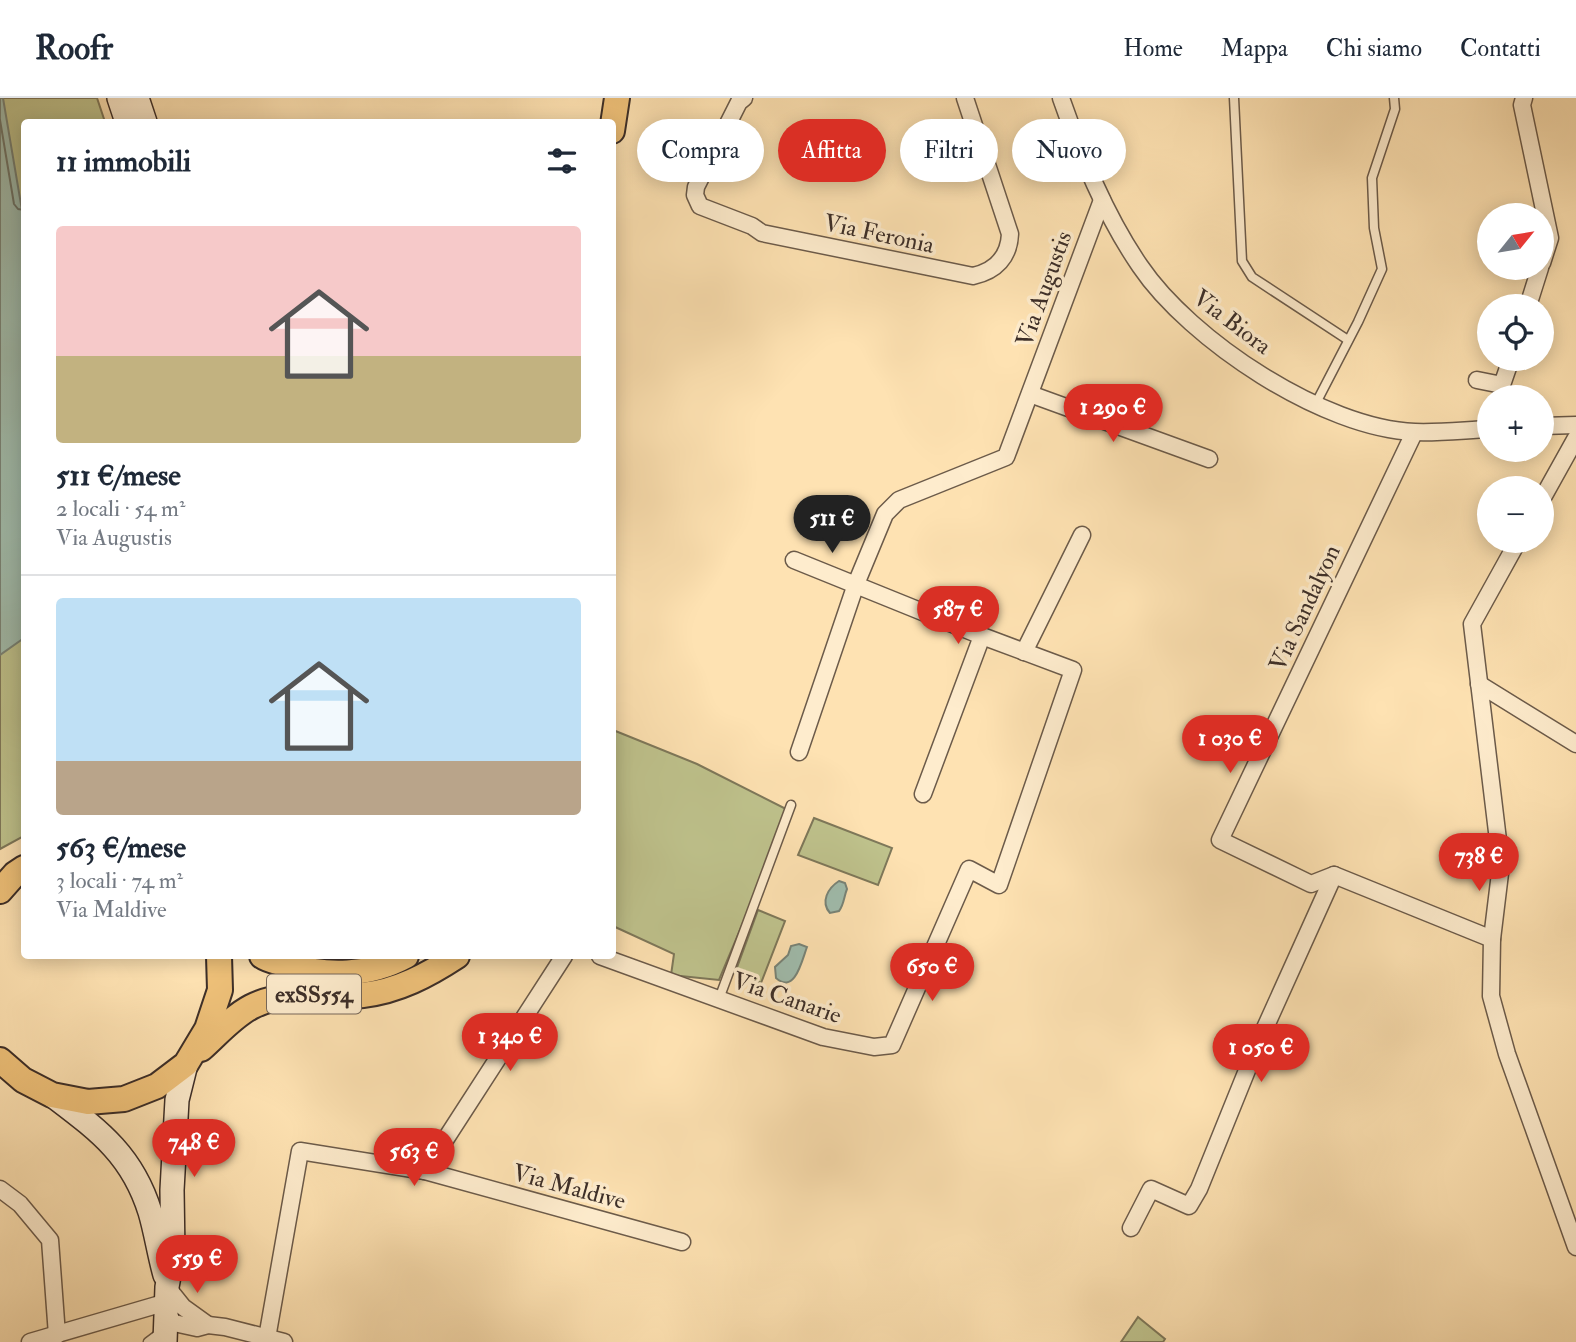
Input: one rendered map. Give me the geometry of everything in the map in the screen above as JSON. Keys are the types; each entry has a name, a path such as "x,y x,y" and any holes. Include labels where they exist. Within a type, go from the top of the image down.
{"main road":[{"path":"119,98 141,116"},
{"path":"597,119 600,98"},
{"path":"614,119 617,98"},
{"name":"exSS554","path":"186,1064 207,1029 220,990 219,959"},
{"name":"exSS554","path":"271,959 311,972 344,973 369,971 399,959"},
{"name":"exSS554","path":"0,1060 23,1080 52,1095 88,1102 124,1099 157,1086 186,1064 232,1020 251,1007 274,999 308,994 362,995 386,991 409,983 452,959"},
{"path":"165,1322 173,1254 172,1190 177,1100 186,1064"},
{"path":"52,1095 100,1131 136,1176 151,1216 165,1322"}],"street":[{"name":"Via Feronia","path":"744,98 696,187 696,200 701,206 752,226 762,233 974,276 998,264 1006,252 1010,234 965,98"},
{"name":"Via Biora","path":"1060,98 1102,200 1140,267 1180,314 1234,357 1315,405 1360,423 1414,433 1477,430"},
{"path":"1524,98 1522,106 1543,203"},
{"name":"Via Augustis","path":"799,752 856,584 886,514 899,500 1006,457 1102,200"},
{"path":"1477,380 1502,385 1507,371"},
{"path":"1030,394 1209,459"},
{"path":"1554,426 1576,425"},
{"name":"Via Sandalyon","path":"1334,875 1311,884 1220,840 1414,433"},
{"path":"1554,477 1576,438"},
{"path":"794,559 1024,652 1082,535"},
{"path":"1511,553 1472,624 1501,865 1492,939 1491,996 1507,1054 1574,1234"},
{"path":"923,794 982,636"},
{"name":"Via Canarie","path":"608,959 823,1037 874,1047 892,1045 968,869 999,885 1073,670 1024,652"},
{"path":"1479,684 1576,744"},
{"path":"1131,1228 1151,1189 1189,1206 1194,1198 1256,1048 1334,875 1492,939"},
{"path":"425,1171 562,959"},
{"name":"Via Maldive","path":"267,1338 300,1151 425,1171 682,1242"},
{"path":"0,1189 20,1204 50,1240 57,1335"},
{"path":"165,1322 183,1307 203,1326"},
{"path":"165,1322 203,1326"},
{"path":"30,1342 57,1335 174,1322 203,1326 243,1337 284,1342"}],"lane":[{"path":"1234,98 1242,261 1252,277 1348,340"},
{"path":"1315,405 1382,269 1374,228 1372,178 1395,109 1394,98"},
{"path":"719,999 791,805"}],"green space":[{"path":"0,98 97,98 104,119 21,119 21,838 0,849"},
{"path":"616,731 697,764 790,811 719,980 671,975 674,954 616,927"},
{"path":"814,818 892,848 878,885 798,855"},
{"path":"758,910 785,921 761,983 735,973"},
{"path":"1138,1317 1165,1339 1163,1342 1121,1342"}],"water":[{"path":"0,98 3,98 21,204 21,640 0,655"},
{"path":"839,881 845,883 847,889 839,911 830,913 826,904 827,896"},
{"path":"799,944 807,947 800,967 793,979 783,982 776,978 775,967 788,955 791,946"}]}
